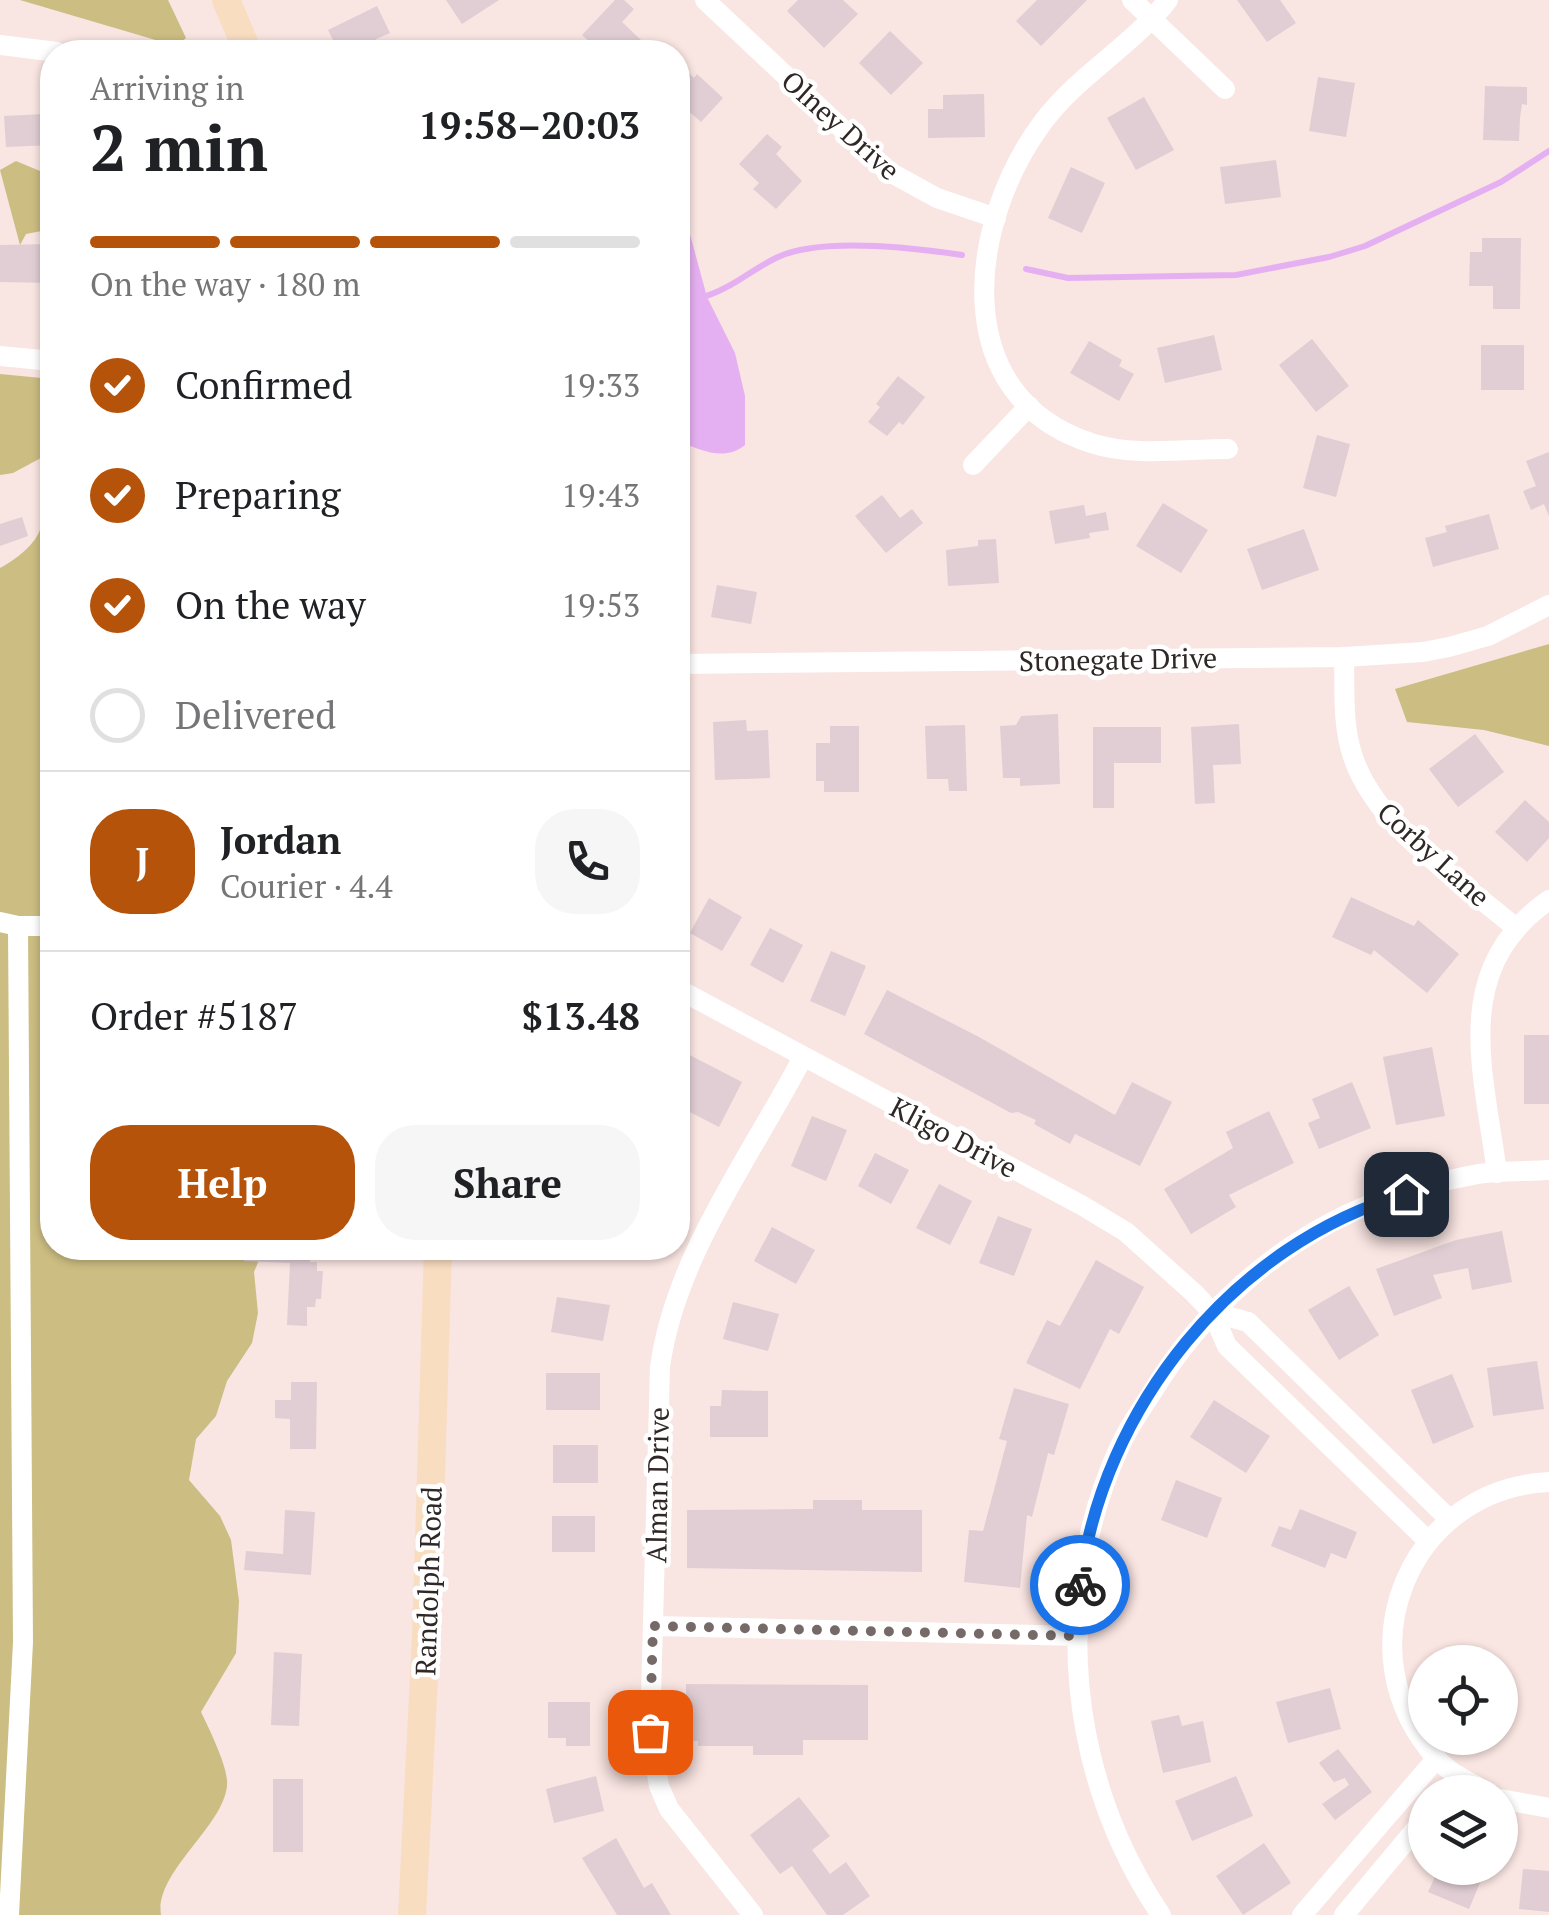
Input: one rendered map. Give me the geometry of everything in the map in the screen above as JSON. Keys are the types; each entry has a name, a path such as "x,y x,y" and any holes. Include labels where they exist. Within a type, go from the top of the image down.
{"street":[{"name":"Olney Drive","path":"705,0 886,170 938,198 996,218"},
{"path":"1132,0 1226,89"},
{"path":"1168,0 1152,20 1043,121 1022,155 996,218 982,291 984,317 1001,368 1029,406 1067,434 1120,450 1228,449"},
{"path":"234,3 245,40"},
{"path":"0,45 40,50"},
{"path":"0,356 40,361"},
{"path":"973,465 1029,406"},
{"name":"Stonegate Drive","path":"690,664 1344,657 1423,652 1488,636 1549,605"},
{"name":"Corby Lane","path":"1344,657 1345,720 1352,755 1369,794 1403,832 1516,928"},
{"path":"1497,1173 1478,1035 1479,1008 1500,948 1524,917 1549,900"},
{"path":"9,1915 23,1642 9,924 40,925"},
{"name":"Kligo Drive","path":"690,996 1126,1232 1212,1312 1227,1346 1428,1541"},
{"name":"Alman Drive","path":"753,1915 683,1829 658,1786 650,1732 660,1367 671,1308 690,1264 803,1057"},
{"path":"1161,1915 1138,1882 1112,1827 1088,1756 1076,1675 1080,1581 1098,1502 1120,1444 1176,1353 1212,1312 1260,1268 1299,1242 1371,1204 1475,1174 1549,1170"},
{"name":"Randolph Road","path":"412,1915 426,1636 438,1260"},
{"name":"Kligo Drive","path":"1212,1312 1248,1322 1449,1519"},
{"path":"1446,1775 1407,1716 1392,1668 1394,1614 1410,1567 1449,1519 1483,1496 1526,1483 1549,1482"},
{"path":"653,1626 1078,1636"},
{"path":"1302,1915 1437,1758"},
{"path":"1518,1802 1549,1808"},
{"path":"1344,1915 1408,1838"}],"shaded area":[{"path":"20,0 168,0 186,38 156,40"},
{"path":"16,161 40,171 40,231 26,234 20,245 0,170"},
{"path":"690,234 707,297 735,353 745,396 745,445 721,454 690,446"},
{"path":"0,374 40,378 40,458 13,473 0,475"},
{"path":"40,529 40,1260 259,1260 254,1272 258,1313 252,1343 227,1381 216,1416 196,1439 189,1480 220,1516 231,1540 239,1601 236,1653 201,1712 222,1759 227,1786 214,1818 168,1883 161,1915 0,1915 0,568 35,540"},
{"path":"1549,644 1549,746 1484,730 1407,722 1395,689"}],"building":[{"path":"446,0 499,0 462,24"},
{"path":"615,0 624,0 634,9 622,22 641,40 588,40 582,35"},
{"path":"798,0 843,0 858,14 824,48 787,11"},
{"path":"1037,0 1087,0 1041,46 1016,21"},
{"path":"1237,0 1280,0 1296,23 1267,42"},
{"path":"377,6 390,33 376,40 333,40 328,30"},
{"path":"890,31 923,63 891,95 859,63"},
{"path":"690,74 694,78 697,74 723,98 701,122 690,112"},
{"path":"1318,77 1355,83 1346,137 1309,131"},
{"path":"1485,86 1527,87 1519,141 1483,140"},
{"path":"984,94 985,137 928,138 928,109 943,109 943,95"},
{"path":"1144,97 1174,150 1136,170 1107,118"},
{"path":"40,114 40,146 6,147 4,116"},
{"path":"767,134 782,147 776,154 802,181 776,209 753,189 759,183 739,164"},
{"path":"1276,160 1281,197 1225,204 1220,167"},
{"path":"1071,167 1105,183 1082,233 1048,218"},
{"path":"1482,238 1521,238 1520,309 1493,309 1493,286 1469,286 1470,252 1482,252"},
{"path":"40,244 40,283 0,282 0,245"},
{"path":"1214,335 1222,370 1165,383 1157,348"},
{"path":"1312,339 1349,386 1316,412 1279,365"},
{"path":"1089,341 1122,360 1119,366 1134,374 1119,401 1070,373"},
{"path":"1481,345 1524,345 1524,390 1481,390"},
{"path":"898,376 925,397 903,425 899,422 887,436 868,422 880,407 876,404"},
{"path":"1317,435 1350,444 1336,497 1303,488"},
{"path":"1549,452 1549,516 1544,504 1531,510 1523,491 1536,486 1526,461"},
{"path":"882,495 900,518 912,509 923,523 886,553 855,516"},
{"path":"1163,503 1208,530 1181,573 1136,546"},
{"path":"1084,505 1086,516 1106,512 1109,530 1055,544 1049,511"},
{"path":"1489,514 1499,549 1433,567 1425,538 1447,532 1445,526"},
{"path":"22,517 28,536 0,546 0,524"},
{"path":"1304,529 1319,570 1262,590 1247,549"},
{"path":"996,539 999,583 948,586 946,550"},
{"path":"717,585 757,592 751,624 711,617"},
{"path":"1058,714 1060,784 1020,786 1020,778 1003,778 1000,726 1016,725 1021,716"},
{"path":"746,720 747,731 768,730 770,778 715,780 713,722"},
{"path":"1239,724 1241,764 1213,765 1215,803 1195,804 1191,727"},
{"path":"965,725 967,791 949,791 948,779 927,779 925,726"},
{"path":"830,726 859,726 859,792 824,792 824,781 816,781 816,743 830,743"},
{"path":"1093,727 1161,727 1161,763 1114,763 1114,808 1093,808"},
{"path":"1475,734 1504,772 1458,807 1429,769"},
{"path":"1525,800 1549,822 1549,838 1527,862 1495,832"},
{"path":"1351,897 1414,926 1418,920 1459,954 1427,993 1374,950 1371,955 1332,937"},
{"path":"709,898 742,917 722,951 690,933"},
{"path":"770,928 803,945 783,983 750,965"},
{"path":"831,951 866,966 845,1016 810,1001"},
{"path":"887,990 979,1037 1115,1115 1132,1082 1172,1102 1140,1166 1075,1134 1070,1144 1034,1124 1036,1120 1011,1113 864,1034"},
{"path":"1524,1035 1549,1035 1549,1104 1524,1104"},
{"path":"1432,1047 1445,1116 1396,1125 1383,1057"},
{"path":"690,1055 742,1082 719,1127 690,1112"},
{"path":"1352,1082 1371,1128 1319,1149 1308,1123 1320,1118 1312,1099"},
{"path":"1269,1111 1294,1163 1229,1195 1236,1207 1191,1234 1164,1189 1233,1148 1226,1132"},
{"path":"812,1116 847,1130 826,1181 791,1166"},
{"path":"875,1153 909,1170 891,1204 858,1186"},
{"path":"939,1184 972,1201 950,1245 916,1228"},
{"path":"998,1216 1032,1229 1014,1276 979,1263"},
{"path":"772,1227 815,1250 796,1284 754,1261"},
{"path":"1502,1231 1512,1282 1472,1290 1468,1268 1433,1275 1442,1298 1394,1316 1376,1269 1456,1240"},
{"path":"1096,1260 1144,1287 1119,1334 1110,1329 1080,1389 1026,1363 1047,1320 1060,1326"},
{"path":"244,1261 317,1262 317,1271 323,1271 321,1299 316,1299 315,1307 307,1307 307,1326 287,1325 290,1263"},
{"path":"1349,1286 1379,1335 1339,1360 1308,1310"},
{"path":"557,1297 610,1305 603,1341 551,1332"},
{"path":"733,1302 779,1314 768,1351 723,1339"},
{"path":"1537,1361 1544,1409 1493,1416 1487,1368"},
{"path":"546,1373 600,1373 600,1410 546,1410"},
{"path":"1452,1374 1474,1427 1433,1444 1411,1390"},
{"path":"291,1382 317,1382 316,1449 290,1449 290,1419 275,1418 275,1400 291,1400"},
{"path":"1014,1388 1069,1404 1054,1455 1048,1453 1032,1517 1027,1515 1020,1588 964,1582 969,1530 983,1531 1007,1441 999,1439"},
{"path":"722,1390 768,1391 768,1437 710,1437 710,1406 721,1406"},
{"path":"1214,1400 1270,1436 1246,1473 1190,1437"},
{"path":"553,1445 598,1445 598,1483 553,1483"},
{"path":"1176,1480 1222,1498 1207,1538 1161,1520"},
{"path":"813,1500 862,1500 862,1510 922,1510 922,1572 687,1568 687,1510 813,1509"},
{"path":"1300,1509 1357,1532 1346,1559 1331,1553 1325,1568 1271,1546 1279,1526 1291,1530"},
{"path":"285,1510 315,1512 311,1575 244,1570 246,1551 283,1554"},
{"path":"552,1516 595,1516 595,1552 552,1552"},
{"path":"274,1652 302,1654 299,1726 271,1725"},
{"path":"686,1684 868,1685 868,1740 803,1740 803,1755 753,1755 753,1746 698,1746 698,1741 686,1741"},
{"path":"1330,1688 1341,1729 1288,1743 1276,1702"},
{"path":"548,1702 590,1702 590,1746 566,1746 566,1738 548,1738"},
{"path":"1179,1715 1182,1726 1203,1721 1211,1762 1163,1773 1151,1721"},
{"path":"1338,1749 1372,1792 1335,1820 1322,1804 1349,1785 1345,1778 1334,1782 1319,1763"},
{"path":"596,1776 604,1811 554,1823 546,1789"},
{"path":"1236,1776 1253,1816 1192,1841 1175,1801"},
{"path":"273,1779 303,1779 303,1852 273,1852"},
{"path":"799,1797 830,1836 812,1850 830,1874 846,1862 870,1896 843,1915 827,1915 792,1866 780,1874 750,1835"},
{"path":"616,1838 644,1888 652,1883 671,1915 617,1915 582,1858"},
{"path":"1264,1843 1291,1883 1243,1915 1216,1876"},
{"path":"1523,1869 1549,1871 1549,1912 1519,1909"},
{"path":"1431,1885 1479,1885 1469,1909 1428,1892"}],"waterway":[{"path":"1026,269 1068,278 1236,275 1329,257 1365,246 1501,182 1549,151"},
{"path":"703,297 778,257 819,247 869,246 962,255"}],"way so far":[{"path":"650,1732 653,1626 1078,1636 1080,1585"}],"route":[{"path":"1080,1585 1098,1502 1120,1444 1176,1353 1212,1312 1260,1268 1299,1242 1371,1204 1406,1194"}]}
